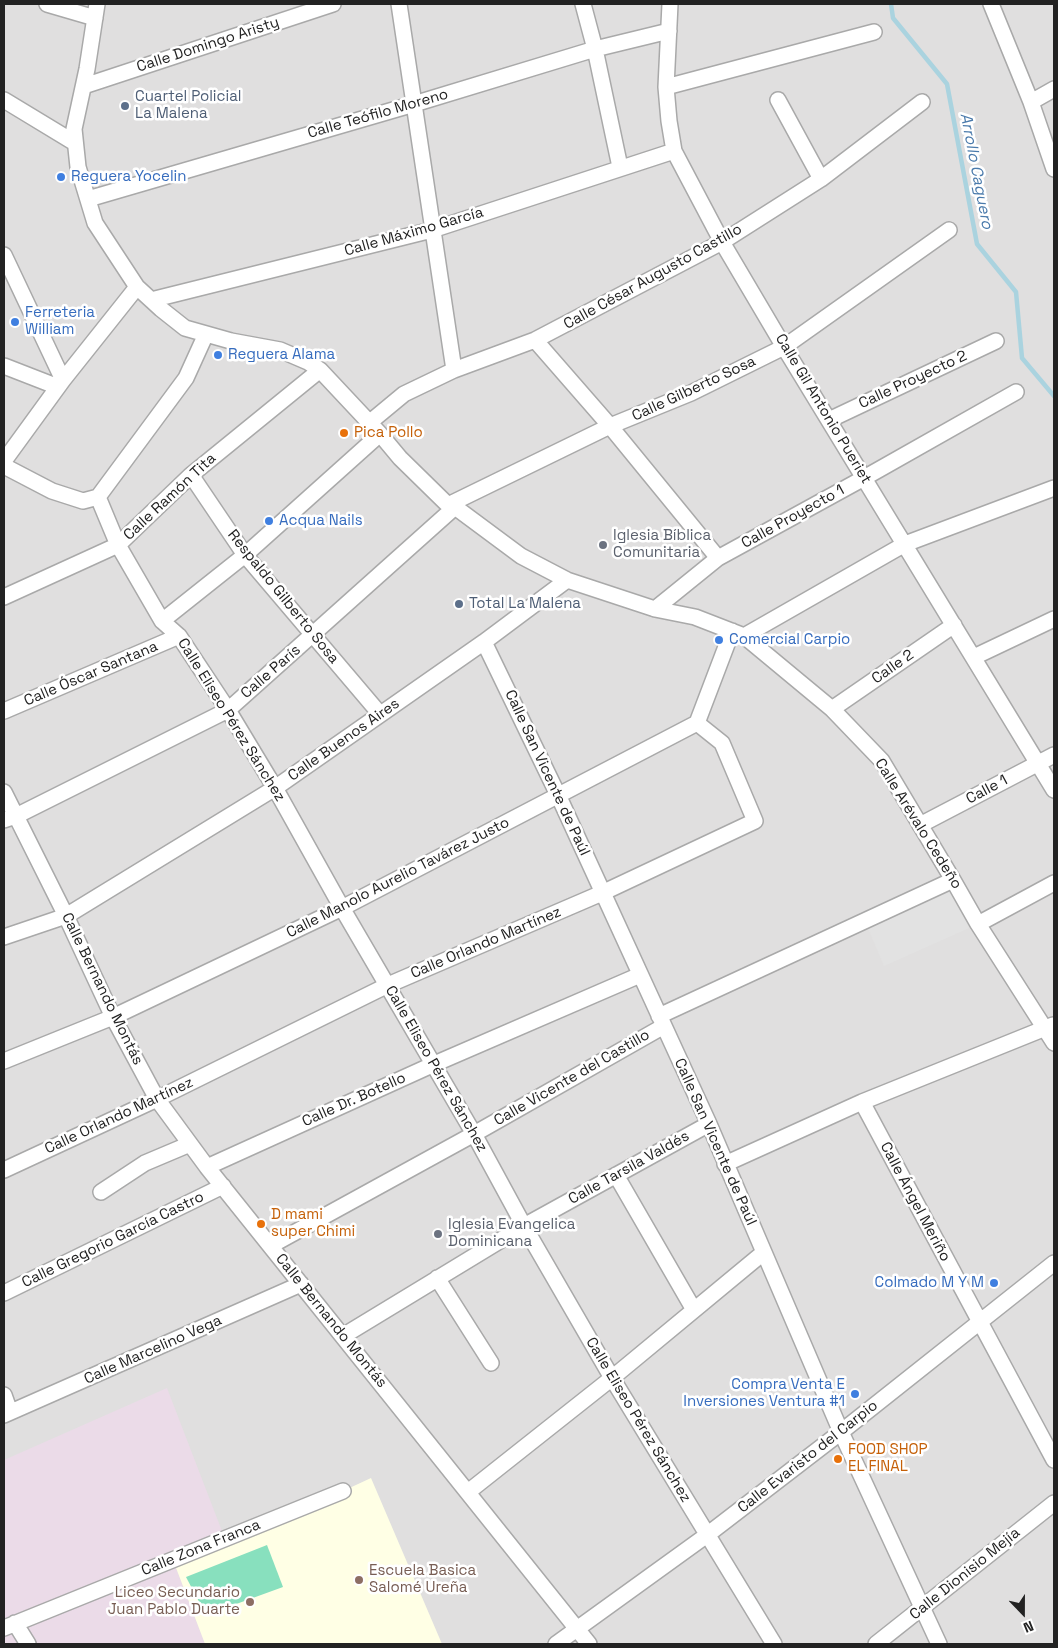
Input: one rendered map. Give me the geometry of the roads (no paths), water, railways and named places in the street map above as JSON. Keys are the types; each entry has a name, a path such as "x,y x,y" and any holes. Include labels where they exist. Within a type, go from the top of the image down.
{"street":[{"path":"47,4 96,11"},
{"name":"Calle Domingo Aristy","path":"84,86 333,4"},
{"path":"399,4 454,370"},
{"path":"583,4 595,49 620,167"},
{"name":"Calle Gil Antonio Pueriet","path":"670,4 666,87 674,151 722,242 784,347 1054,790"},
{"path":"992,4 1054,170"},
{"name":"Calle Arévalo Cedeño","path":"96,11 84,86 74,129 78,167 95,223 137,286 185,328 231,341 280,350 297,356 320,370 400,458 452,506 521,556 567,580 655,609 695,617 738,633 832,709 882,761 978,924 1050,1026 1054,1043"},
{"name":"Calle Teófilo Moreno","path":"88,198 414,104 595,49 670,31"},
{"path":"666,87 874,32"},
{"path":"1030,102 1054,89"},
{"path":"4,100 75,143"},
{"path":"778,100 821,179"},
{"name":"Calle César Augusto Castillo","path":"374,428 404,394 454,370 536,340 722,242 821,179 922,102"},
{"name":"Calle Máximo García","path":"151,300 432,230 620,167 674,151"},
{"name":"Calle Gilberto Sosa","path":"452,506 610,426 691,393 784,347 949,230"},
{"path":"4,254 60,384"},
{"path":"4,461 60,384 137,286"},
{"path":"4,466 52,491 83,501 98,497 186,378 206,334"},
{"path":"536,340 610,426 718,558"},
{"name":"Calle Proyecto 2","path":"829,420 996,340"},
{"path":"4,366 60,384"},
{"name":"Calle Ramón Tita","path":"4,597 118,545 191,475 320,370"},
{"name":"Calle Proyecto 1","path":"655,609 718,558 1016,392"},
{"name":"Calle Óscar Santana","path":"162,620 245,555 374,428"},
{"name":"Respaldo Gilberto Sosa","path":"191,475 245,555 380,714"},
{"path":"697,723 738,633 905,544 1054,488"},
{"name":"Calle Eliseo Pérez Sánchez","path":"98,497 118,545 162,620 179,636 228,710 275,788 612,1378 774,1644"},
{"name":"Calle París","path":"10,818 228,710 312,636 452,506"},
{"name":"Calle Buenos Aires","path":"4,936 66,916 275,788 484,642 567,580"},
{"path":"974,656 1054,619"},
{"name":"Calle 2","path":"832,709 954,625"},
{"name":"Calle Óscar Santana","path":"4,711 179,636"},
{"name":"Calle San Vicente de Paúl","path":"484,642 559,796 709,1124 763,1253 842,1432 939,1644"},
{"name":"Calle Manolo Aurelio Tavárez Justo","path":"4,1061 113,1017 342,908 697,723"},
{"name":"Calle Orlando Martínez","path":"4,1170 157,1099 388,985 602,892 755,822 722,742 697,723"},
{"name":"Calle 1","path":"920,825 1054,755"},
{"name":"Calle Bernando Montás","path":"4,792 10,818 66,916 113,1017 157,1099 207,1167 590,1644"},
{"name":"Calle Vicente del Castillo","path":"270,1246 474,1134 662,1021 953,880"},
{"path":"978,924 1054,883"},
{"name":"Calle Dr. Botello","path":"207,1167 432,1065 640,975"},
{"path":"725,1164 862,1102 1050,1026"},
{"name":"Calle Ángel Meriño","path":"862,1102 1054,1460"},
{"name":"Calle Tarsila Valdés","path":"343,1336 524,1226 709,1124"},
{"path":"101,1192 145,1163 190,1144"},
{"path":"616,1175 694,1310"},
{"name":"Calle Gregorio García Castro","path":"4,1293 223,1186"},
{"path":"468,1492 612,1378 763,1253"},
{"name":"Calle Evaristo del Carpio","path":"556,1644 707,1535 842,1432 1054,1263"},
{"path":"438,1278 491,1363"},
{"name":"Calle Marcelino Vega","path":"7,1414 301,1284"},
{"path":"4,1395 7,1414"},
{"name":"Calle Zona Franca","path":"9,1625 343,1491"},
{"name":"Calle Dionisio Mejía","path":"876,1644 1054,1503"},
{"path":"9,1625 28,1644"}],"waterway":[{"name":"Arrollo Caguero","path":"891,4 893,18 947,84 977,244 1016,292 1022,358 1054,396"}],"place":[{"name":"Cuartel Policial La Malena","path":"125,106"},
{"name":"Reguera Yocelin","path":"61,177"},
{"name":"Ferreteria William","path":"15,322"},
{"name":"Reguera Alama","path":"218,355"},
{"name":"Pica Pollo","path":"344,433"},
{"name":"Acqua Nails","path":"269,521"},
{"name":"Iglesia Bíblica Comunitaria","path":"603,545"},
{"name":"Total La Malena","path":"459,604"},
{"name":"Comercial Carpio","path":"719,640"},
{"name":"D mami super Chimi","path":"261,1224"},
{"name":"Iglesia Evangelica Dominicana","path":"438,1234"},
{"name":"Colmado M Y M","path":"994,1283"},
{"name":"Compra Venta E Inversiones Ventura #1","path":"855,1394"},
{"name":"FOOD SHOP EL FINAL","path":"838,1459"},
{"name":"Escuela Basica Salomé Ureña","path":"359,1580"},
{"name":"Liceo Secundario Juan Pablo Duarte","path":"250,1602"}]}
